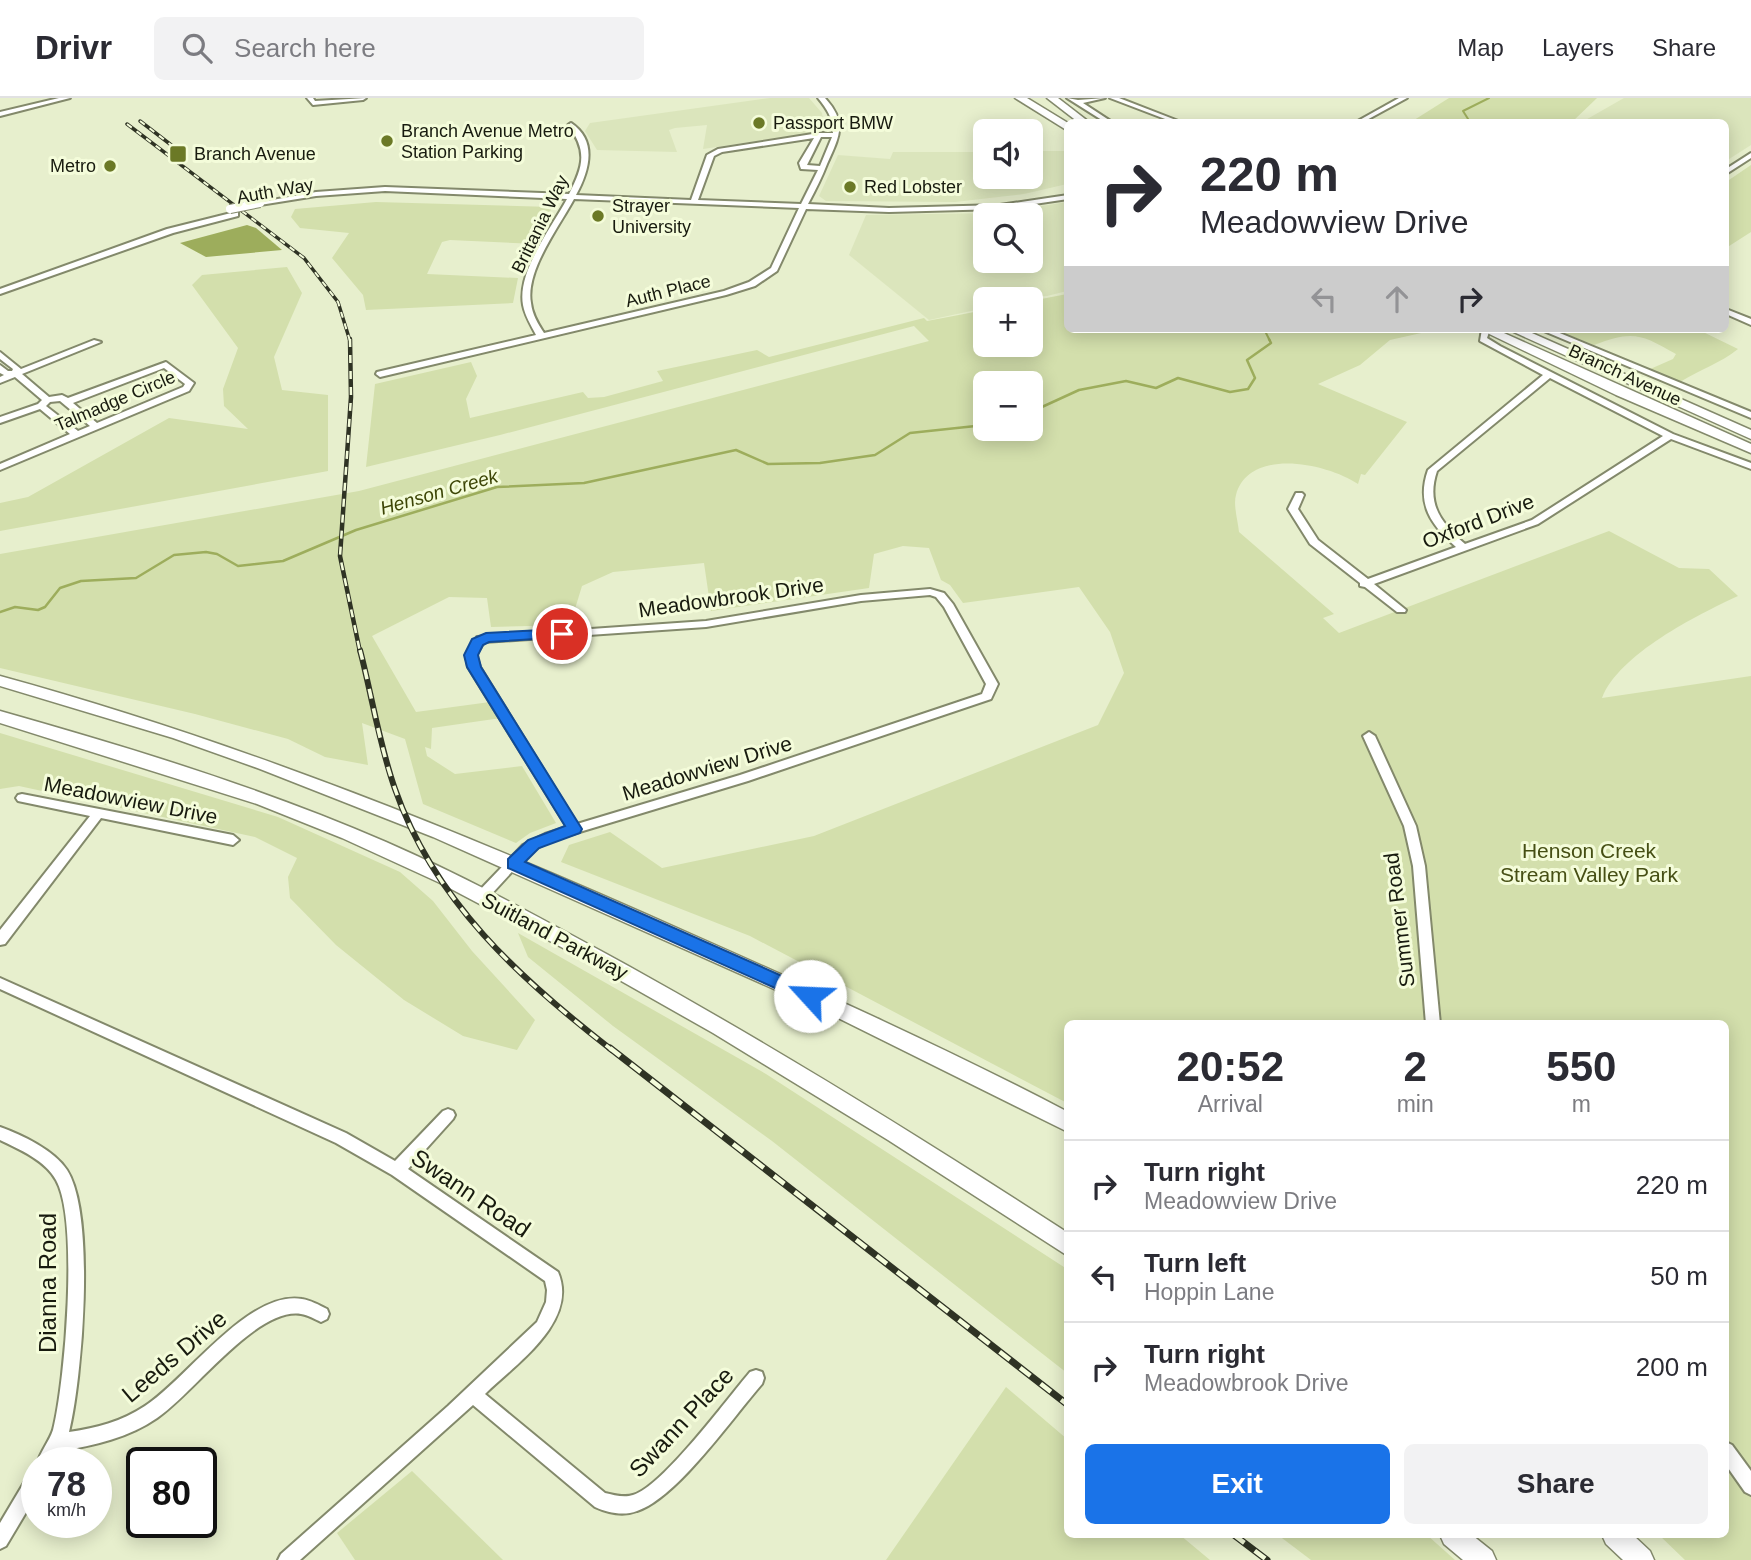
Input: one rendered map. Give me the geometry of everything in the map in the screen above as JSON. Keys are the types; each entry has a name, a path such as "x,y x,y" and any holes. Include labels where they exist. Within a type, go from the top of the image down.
{"highway":[{"path":"1020,98 1064,126"},
{"path":"1038,98 1069,119"},
{"path":"1052,98 1080,119"},
{"name":"Branch Avenue","path":"1495,333 1751,449"},
{"name":"Branch Avenue","path":"1522,333 1751,435"},
{"name":"Suitland Parkway","path":"0,681 144,722 257,760 513,863 786,985 981,1077 1064,1121"},
{"name":"Suitland Parkway","path":"0,717 266,801 383,848 482,896 614,967 781,1063 1064,1242"},
{"path":"1457,1538 1483,1560"},
{"path":"1618,1538 1641,1560"}],"street":[{"path":"0,112 51,98"},
{"path":"0,112 67,98"},
{"path":"311,100 363,98"},
{"path":"694,202 711,155 732,147 836,135 835,114 821,98"},
{"path":"1073,100 1102,98"},
{"path":"1113,98 1170,119"},
{"path":"1365,119 1404,98"},
{"path":"1073,100 1104,119"},
{"name":"Brittania Way","path":"542,337 527,308 526,289 581,175 586,152 582,139 571,125"},
{"path":"819,135 803,163 804,167 823,168"},
{"name":"Auth Place","path":"380,374 542,337 752,284 774,269 836,135"},
{"path":"1729,170 1751,155"},
{"name":"Auth Way","path":"0,285 162,228 263,206 369,196 569,198 803,207 953,209 1025,204 1064,198"},
{"name":"Auth Way","path":"0,292 143,240 233,212"},
{"path":"1729,312 1751,322"},
{"path":"1485,333 1483,340 1491,345 1670,436 1751,467"},
{"path":"1552,333 1751,415"},
{"path":"0,380 97,342"},
{"path":"0,355 17,369 16,374"},
{"name":"Talmadge Circle","path":"0,467 186,389 190,383 166,365 68,403"},
{"path":"0,368 5,373 16,374 76,434"},
{"path":"1464,549 1435,519 1427,491 1433,470 1550,374"},
{"path":"46,406 62,398 95,426"},
{"name":"Talmadge Circle","path":"0,419 46,406"},
{"name":"Oxford Drive","path":"1364,584 1464,549 1550,514 1670,436"},
{"path":"1299,495 1293,509 1314,541 1364,584 1401,610"},
{"path":"861,598 917,592 940,595 992,684 986,696 962,704"},
{"name":"Meadowbrook Drive","path":"574,829 480,676 471,655 477,642 486,637 706,624 861,598"},
{"name":"Meadowview Drive","path":"482,896 533,844 756,774 962,704"},
{"name":"Summer Road","path":"1368,736 1409,826 1419,866 1433,1020"},
{"name":"Meadowview Drive","path":"22,798 233,840"},
{"path":"0,940 98,814"},
{"name":"Swann Road","path":"0,983 266,1101 353,1144 397,1170 552,1277 555,1284 551,1312 543,1327 287,1560"},
{"path":"397,1170 448,1115"},
{"name":"Dianna Road","path":"0,1133 49,1163 62,1175 71,1195 75,1301 73,1341 66,1410 55,1447"},
{"name":"Leeds Drive","path":"57,1443 114,1433 155,1409 212,1356 247,1327 273,1311 299,1306 321,1314"},
{"name":"Swann Place","path":"472,1394 601,1501 624,1505 638,1503 653,1492 689,1456 756,1378"},
{"path":"1729,1455 1751,1486"},
{"path":"0,1540 21,1504"}],"shaded area":[{"path":"770,98 809,98 822,113 825,131 703,149 707,125 675,128 669,130 677,152 597,150 585,131 590,123"},
{"path":"1624,98 1751,98 1751,145 1729,159 1729,119 1587,119"},
{"path":"1043,151 1064,151 1064,185 1024,194 955,202 826,201 819,196 838,155 890,159 893,152 973,152 973,189 1043,189"},
{"path":"1064,202 1064,292 1047,296 1043,296 1043,287 973,287 973,311 929,320 849,255 866,215 973,213 973,273 1043,273 1043,206"},
{"path":"247,225 256,228 282,250 206,257 180,243"}],"green space":[{"path":"1449,98 1597,98 1575,119 1416,119"},
{"path":"1751,165 1751,232 1729,246 1729,180"},
{"path":"376,202 552,207 536,244 450,240 442,242 427,274 518,278 513,303 366,310 363,295 332,258 349,233 300,228 291,217 295,209"},
{"path":"287,267 302,293 274,357 282,390 328,395 328,471 0,531 0,503 28,497 169,418 248,429 224,406 223,389 238,348 192,285 202,275"},
{"name":"Henson Creek Stream Valley Park","path":"1064,295 1064,333 1421,333 1390,340 1360,365 1318,384 1407,422 1365,475 1361,474 1358,484 1344,476 1309,466 1272,465 1256,470 1244,480 1236,495 1239,532 1334,614 1323,618 1339,633 1609,531 1679,568 1709,569 1738,596 1681,625 1642,651 1611,682 1602,698 1751,676 1751,1560 1685,1560 1662,1538 1729,1538 1729,1020 1064,1020 1064,1101 750,936 561,862 569,845 610,832 662,868 814,836 1098,725 1124,673 1110,632 1079,587 963,603 950,585 941,580 929,548 903,546 874,554 869,588 711,611 704,563 613,572 582,586 570,625 491,627 487,598 449,597 372,636 416,712 490,702 501,718 432,728 431,749 425,747 427,756 455,774 522,766 556,823 530,833 516,843 423,804 405,739 362,723 368,765 325,757 288,739 195,714 0,668 0,554 359,491 929,341 914,326 500,435 366,467 375,384 471,362 477,376 466,399 470,418 583,392 588,398 604,397 663,381 657,371 757,350 769,357 924,318 927,321 973,312 973,357 1043,357 1043,299"},
{"path":"1563,333 1705,333 1738,349 1680,382 1648,370 1673,359 1676,354 1645,338 1618,337 1594,345"},
{"path":"0,733 278,817 400,872 433,901 472,951 535,1020 517,1050 463,1036 404,1000 336,945 290,898 288,877 297,858 255,837 19,786 0,789"},
{"path":"518,933 766,1074 1064,1267 1064,1371 772,1141 613,1026 528,957"},
{"path":"1006,1387 1064,1436 1064,1538 1184,1538 1210,1560 886,1560"},
{"path":"412,1471 503,1560 355,1560 337,1533"},
{"path":"1282,1538 1430,1538 1455,1560 1311,1560"}],"waterway":[{"name":"Henson Creek","path":"1468,119 1463,111 1489,98"},
{"name":"Henson Creek","path":"1043,406 1079,390 1126,381 1156,388 1178,378 1230,392 1248,389 1255,378 1247,360 1271,343 1266,333"},
{"name":"Henson Creek","path":"0,612 15,607 38,610 45,607 60,588 81,581 136,578 174,555 206,552 217,554 238,566 283,561 356,530 497,487 584,483 736,450 768,464 820,463 875,455 910,433 973,426"}],"railway":[{"path":"140,121 179,151"},
{"path":"127,124 304,258 338,302 350,341"},
{"path":"350,339 351,397 340,556 360,652"},
{"path":"360,650 389,772 412,829 432,867 457,902 513,966 612,1050"},
{"path":"610,1048 1064,1402"},
{"path":"1238,1538 1267,1560"}],"place":[{"name":"Passport BMW","path":"759,123"},
{"name":"Branch Avenue Metro Station Parking","path":"387,141"},
{"name":"Branch Avenue","path":"178,154"},
{"name":"Metro","path":"110,166"},
{"name":"Red Lobster","path":"850,187"},
{"name":"Strayer University","path":"598,216"}],"route":[{"path":"562,634 486,637 477,642 471,655 474,667 574,829 533,844 513,863 810,996"}]}
